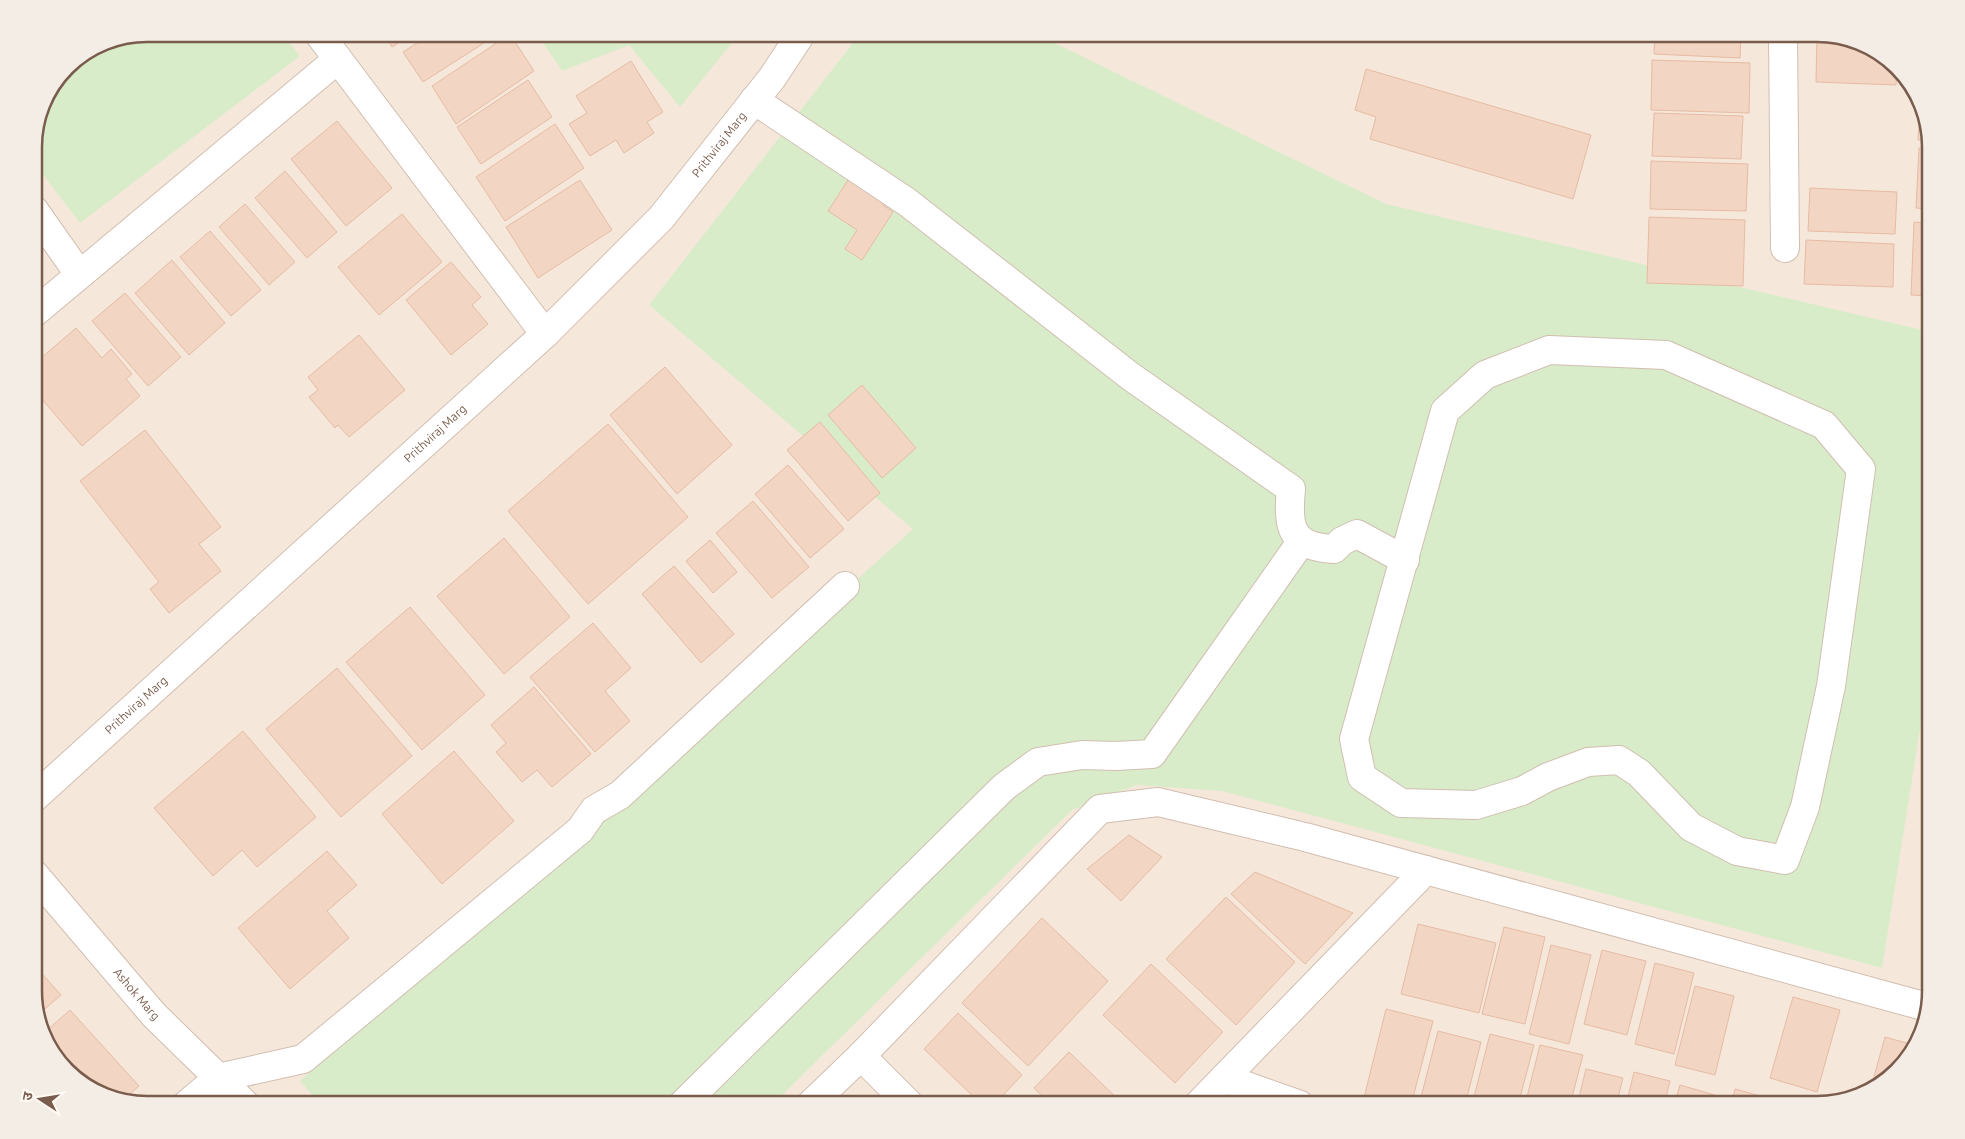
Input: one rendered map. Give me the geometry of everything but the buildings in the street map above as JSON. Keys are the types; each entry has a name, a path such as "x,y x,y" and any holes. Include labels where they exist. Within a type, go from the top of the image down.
{"street":[{"path":"325,42 545,334"},
{"name":"Prithviraj Marg","path":"43,790 545,334 661,218 772,78 796,42"},
{"path":"1783,42 1785,248"},
{"path":"43,305 338,59"},
{"path":"754,100 907,202 1130,376 1291,489 1289,510 1292,528 1301,542 1316,548 1334,549 1342,541 1357,534 1405,560"},
{"path":"43,223 79,274"},
{"path":"1549,350 1666,356 1824,425 1861,469 1831,686 1805,807 1786,860 1737,851 1691,827 1640,773 1619,760 1588,762 1548,777 1522,791 1476,805 1401,803 1362,777 1354,739 1405,560 1445,411 1486,374 1549,350"},
{"path":"691,1096 1004,787 1038,762 1082,755 1152,754 1301,542"},
{"path":"197,1096 218,1078 303,1059 580,830 594,810 620,795 845,586"},
{"path":"819,1096 861,1056 1100,809 1158,802 1306,837 1922,1006"},
{"path":"1207,1096 1426,870"},
{"name":"Ashok Marg","path":"43,885 154,1015 237,1096"},
{"path":"861,1056 901,1096"},
{"path":"1224,1078 1275,1096"}],"shaded area":[{"path":"1817,42 1844,46 1870,57 1887,69 1905,89 1917,114 1922,141 1922,1005 1919,1018 1908,1044 1892,1066 1881,1075 1857,1088 1831,1096 134,1096 121,1093 95,1082 73,1066 60,1050 48,1025 43,998 43,134 53,101 60,89 78,69 95,57 114,48 134,43"}],"green space":[{"path":"289,42 300,56 80,223 43,175 43,134 48,114 60,89 78,69 95,57 114,48 134,43"},
{"path":"542,42 733,42 680,107 629,45 562,71"},
{"path":"854,42 1052,42 1386,204 1922,330 1922,717 1882,968 1222,791 1137,785 1072,810 781,1096 313,1096 300,1081 913,529 649,305"}]}
